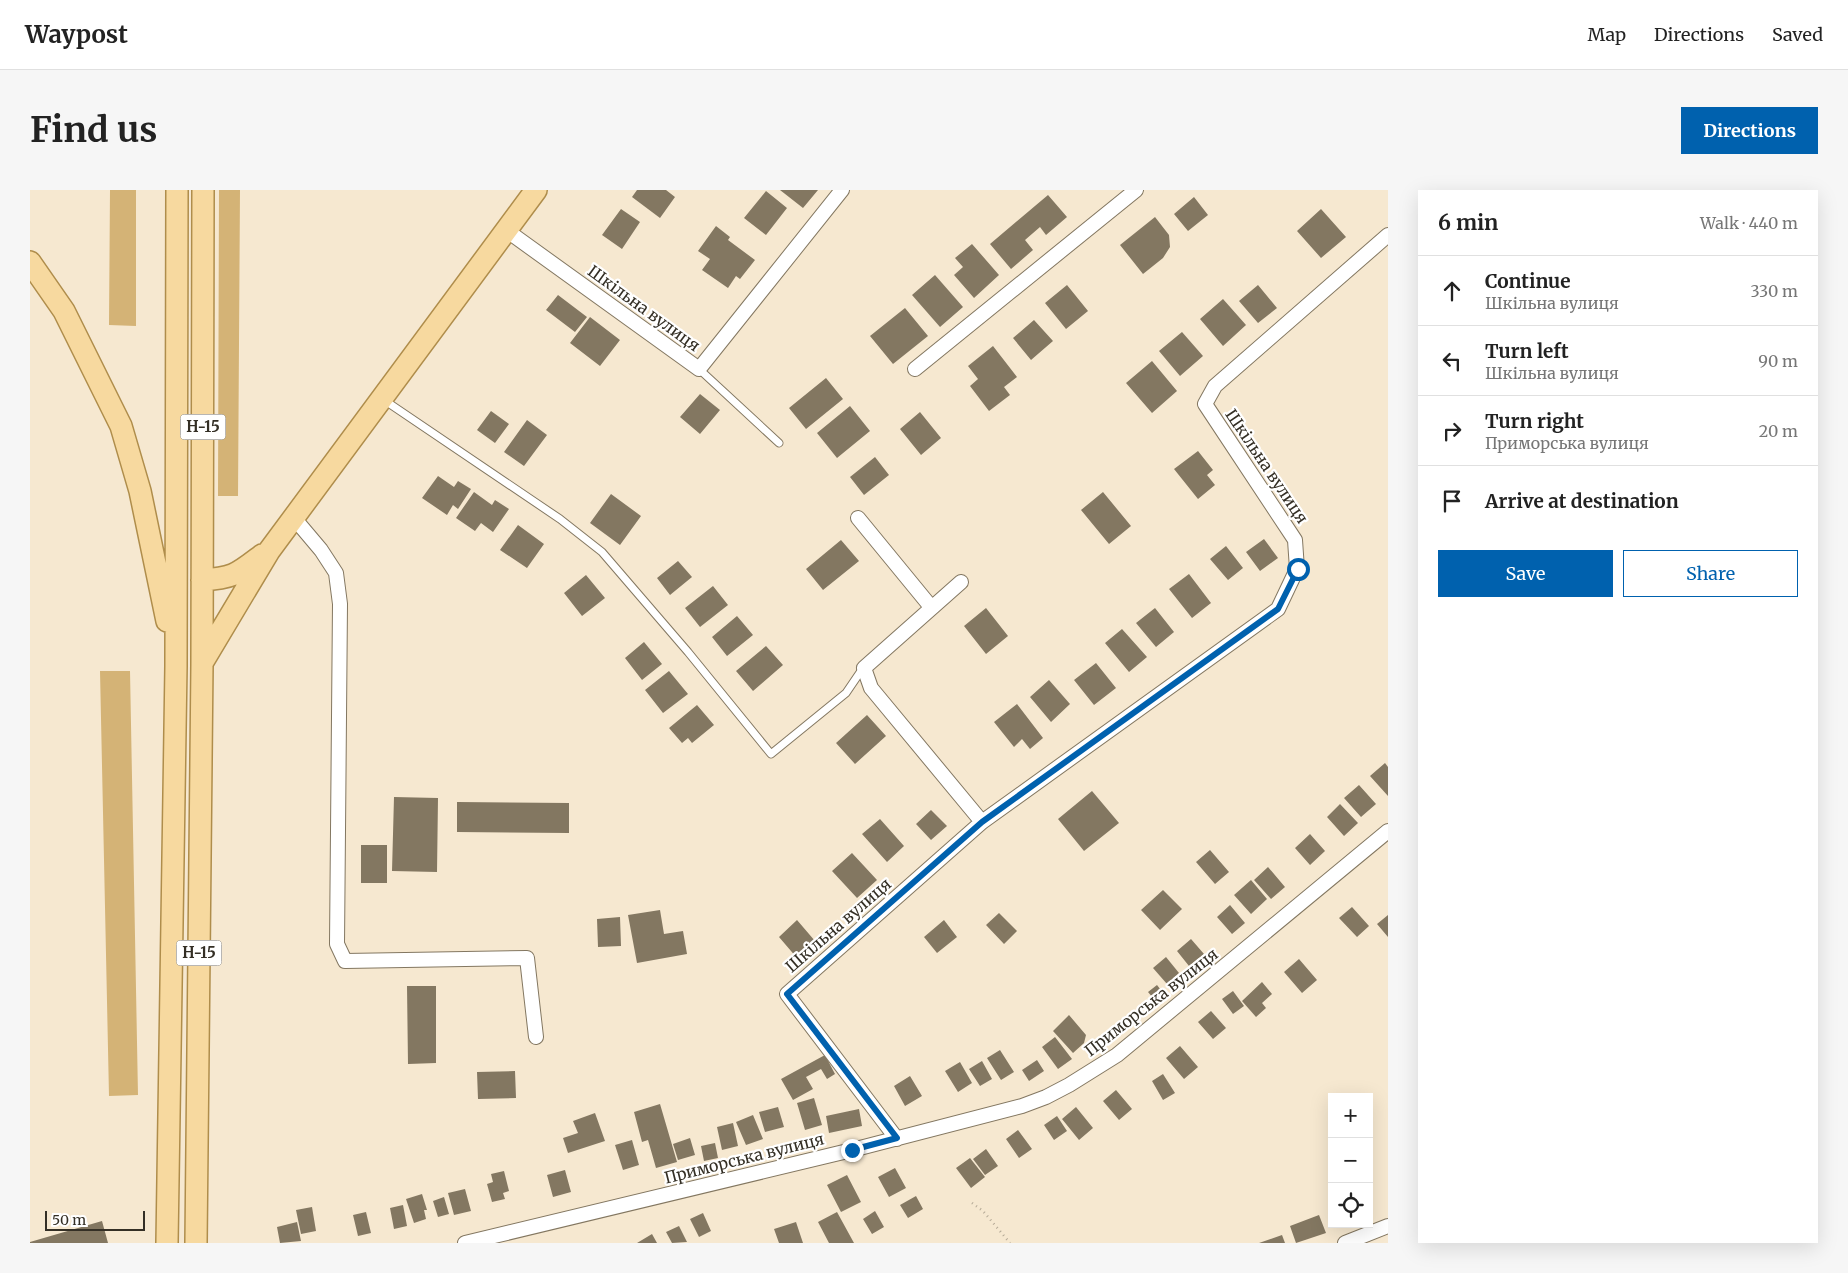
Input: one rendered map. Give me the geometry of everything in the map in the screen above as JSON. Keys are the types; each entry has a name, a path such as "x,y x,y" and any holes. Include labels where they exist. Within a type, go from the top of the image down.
{"main road":[{"path":"176,666 177,190"},
{"name":"Н-15","path":"196,1243 202,664 203,190"},
{"path":"202,664 269,551 536,190"},
{"name":"Н-15","path":"30,262 64,312 121,426 140,491 176,666 167,1241"},
{"path":"202,580 226,578 236,575 269,551"}],"street":[{"name":"Шкільна вулиця","path":"506,230 699,369 842,190"},
{"path":"915,369 1136,190"},
{"name":"Шкільна вулиця","path":"897,1138 787,994 982,822 1278,609 1298,569 1296,540 1205,404 1215,386 1388,235"},
{"path":"294,518 321,550 336,573 340,604 338,944 345,961 527,958 536,1036"},
{"path":"858,518 931,607"},
{"path":"961,582 864,668 871,688 982,822"},
{"name":"Приморська вулиця","path":"465,1243 897,1138 1022,1106 1046,1097 1117,1055 1388,831"},
{"path":"1345,1243 1388,1226"}],"lane":[{"path":"699,369 779,443"},
{"path":"381,398 560,519 602,552 688,652 771,754 846,693 864,668"}],"path":[{"path":"972,1203 983,1211 1010,1243"}],"shaded area":[{"path":"110,190 136,190 136,326 109,325"},
{"path":"219,190 240,190 238,496 218,496"},
{"path":"100,671 130,671 138,1095 109,1096"}],"building":[{"path":"637,190 666,190 675,197 660,218 632,197"},
{"path":"780,190 818,190 803,208"},
{"path":"766,191 787,208 766,235 744,218"},
{"path":"1048,195 1067,217 1046,235 1040,227 1025,240 1033,250 1011,269 990,244"},
{"path":"1194,197 1208,215 1188,231 1174,214"},
{"path":"621,209 640,222 622,249 602,235"},
{"path":"1321,209 1346,237 1321,258 1297,231"},
{"path":"1155,217 1169,235 1170,247 1163,258 1143,274 1120,245"},
{"path":"716,226 730,237 728,240 755,260 740,279 736,276 728,288 702,270 710,259 698,251"},
{"path":"972,244 999,275 974,298 954,275 963,267 955,258"},
{"path":"935,275 963,307 940,327 912,295"},
{"path":"1067,285 1088,311 1066,329 1045,303"},
{"path":"1258,285 1277,308 1258,323 1239,301"},
{"path":"558,295 587,317 575,332 546,310"},
{"path":"1223,299 1246,325 1223,346 1200,319"},
{"path":"905,308 928,336 893,364 870,336"},
{"path":"590,317 620,340 600,366 570,343"},
{"path":"1034,320 1053,341 1031,360 1013,338"},
{"path":"1182,332 1203,356 1180,376 1159,351"},
{"path":"993,346 1017,377 1004,387 1010,395 989,411 970,386 978,379 968,366"},
{"path":"1152,361 1177,391 1152,413 1126,383"},
{"path":"826,378 843,399 806,429 789,408"},
{"path":"700,394 720,410 700,434 680,417"},
{"path":"850,406 870,431 837,458 817,433"},
{"path":"491,411 509,424 495,443 477,430"},
{"path":"920,412 941,438 921,455 900,429"},
{"path":"527,420 547,435 524,466 504,452"},
{"path":"1198,451 1213,470 1207,475 1215,485 1198,499 1174,469"},
{"path":"875,457 889,475 864,495 850,477"},
{"path":"438,476 454,487 458,481 471,489 458,509 453,505 447,515 422,498"},
{"path":"474,492 492,505 495,500 509,509 493,532 481,523 475,531 456,518"},
{"path":"1103,492 1131,526 1109,544 1081,510"},
{"path":"611,494 641,516 620,545 590,523"},
{"path":"518,525 544,544 527,568 500,550"},
{"path":"1264,539 1278,558 1260,571 1246,552"},
{"path":"841,540 859,561 823,590 806,569"},
{"path":"1226,546 1243,568 1228,580 1210,559"},
{"path":"678,561 692,577 670,595 657,578"},
{"path":"1189,574 1211,603 1192,618 1169,589"},
{"path":"586,575 605,598 582,616 564,593"},
{"path":"713,586 728,605 700,627 685,608"},
{"path":"986,608 1008,636 986,654 964,626"},
{"path":"1155,608 1174,632 1156,647 1136,623"},
{"path":"737,616 753,635 727,656 712,637"},
{"path":"1122,629 1147,657 1129,672 1105,643"},
{"path":"644,642 662,664 642,680 625,658"},
{"path":"766,646 783,665 753,691 736,671"},
{"path":"1096,663 1116,688 1094,705 1074,680"},
{"path":"669,671 688,694 663,713 645,690"},
{"path":"1049,680 1070,704 1051,722 1030,697"},
{"path":"1017,704 1043,738 1030,749 1022,739 1014,747 994,722"},
{"path":"697,705 714,725 692,743 688,738 682,743 669,728"},
{"path":"867,715 886,736 855,764 836,743"},
{"path":"1385,763 1388,767 1388,796 1370,776"},
{"path":"1359,785 1376,804 1361,817 1344,798"},
{"path":"1092,791 1119,823 1084,851 1058,819"},
{"path":"394,797 438,798 437,872 392,871"},
{"path":"457,802 569,803 569,833 457,832"},
{"path":"1340,804 1358,823 1344,836 1327,817"},
{"path":"931,810 947,826 931,840 916,824"},
{"path":"880,819 904,846 887,862 862,834"},
{"path":"1310,834 1325,851 1310,865 1295,848"},
{"path":"361,845 387,845 387,883 361,883"},
{"path":"1210,850 1229,872 1215,884 1196,862"},
{"path":"852,853 877,880 857,898 832,871"},
{"path":"1268,867 1285,887 1271,899 1254,880"},
{"path":"1251,880 1267,899 1251,914 1234,895"},
{"path":"1163,890 1182,909 1160,930 1141,910"},
{"path":"1230,905 1245,923 1232,934 1217,917"},
{"path":"1352,907 1369,926 1357,937 1339,918"},
{"path":"660,910 664,934 683,931 687,954 637,963 628,915"},
{"path":"999,913 1017,931 1004,944 986,925"},
{"path":"1388,915 1388,937 1377,924"},
{"path":"620,917 621,946 598,947 597,919"},
{"path":"797,920 815,941 797,958 779,937"},
{"path":"944,920 957,937 937,953 924,937"},
{"path":"1191,939 1204,954 1189,966 1177,951"},
{"path":"1166,957 1179,973 1167,984 1153,968"},
{"path":"1299,959 1317,980 1302,993 1284,972"},
{"path":"1262,982 1272,994 1262,1003 1266,1008 1256,1017 1242,1001"},
{"path":"1157,985 1167,998 1158,1004 1148,992"},
{"path":"407,986 436,986 436,1063 408,1064"},
{"path":"1233,991 1244,1006 1233,1014 1222,999"},
{"path":"1211,1011 1226,1028 1213,1039 1198,1022"},
{"path":"1069,1015 1086,1035 1084,1043 1073,1053 1053,1031"},
{"path":"1055,1037 1072,1059 1058,1069 1042,1047"},
{"path":"1180,1046 1198,1067 1184,1079 1166,1058"},
{"path":"1000,1050 1014,1072 1001,1080 987,1058"},
{"path":"825,1055 835,1074 827,1079 821,1069 806,1077 813,1089 793,1100 781,1079"},
{"path":"1037,1060 1044,1071 1029,1081 1022,1070"},
{"path":"982,1061 992,1079 980,1086 969,1069"},
{"path":"960,1062 972,1083 958,1092 945,1071"},
{"path":"515,1071 516,1098 478,1099 477,1072"},
{"path":"1163,1074 1175,1093 1163,1100 1152,1081"},
{"path":"910,1076 922,1096 905,1106 894,1086"},
{"path":"1116,1090 1132,1109 1119,1120 1103,1101"},
{"path":"814,1098 822,1125 805,1130 797,1103"},
{"path":"660,1104 677,1162 656,1168 648,1140 642,1142 634,1112"},
{"path":"778,1107 784,1127 765,1132 759,1112"},
{"path":"1076,1107 1093,1128 1079,1140 1062,1119"},
{"path":"859,1109 862,1126 829,1133 826,1116"},
{"path":"595,1113 605,1141 568,1153 563,1138 578,1133 573,1121"},
{"path":"753,1115 763,1139 746,1145 736,1122"},
{"path":"1057,1116 1067,1131 1054,1140 1044,1125"},
{"path":"733,1123 738,1146 722,1150 717,1127"},
{"path":"1018,1130 1032,1149 1019,1158 1006,1139"},
{"path":"690,1138 695,1155 678,1160 673,1144"},
{"path":"632,1140 639,1165 623,1170 615,1145"},
{"path":"715,1143 718,1158 704,1161 701,1146"},
{"path":"986,1149 998,1166 985,1175 973,1159"},
{"path":"970,1158 985,1177 971,1188 956,1168"},
{"path":"895,1168 906,1188 889,1197 878,1177"},
{"path":"565,1170 571,1192 553,1197 547,1175"},
{"path":"504,1171 509,1191 503,1193 505,1199 492,1202 487,1184 493,1182 491,1174"},
{"path":"847,1175 861,1202 841,1212 827,1185"},
{"path":"465,1189 471,1211 454,1215 448,1193"},
{"path":"422,1194 427,1210 424,1210 426,1219 414,1223 406,1199"},
{"path":"916,1196 923,1209 908,1218 900,1205"},
{"path":"444,1197 449,1214 438,1217 433,1201"},
{"path":"403,1205 407,1226 394,1229 390,1208"},
{"path":"312,1207 316,1231 301,1234 296,1210"},
{"path":"875,1211 884,1227 872,1234 863,1219"},
{"path":"366,1212 371,1233 358,1236 353,1215"},
{"path":"837,1212 854,1243 829,1243 818,1222"},
{"path":"703,1213 711,1231 699,1237 690,1219"},
{"path":"1319,1215 1326,1233 1296,1243 1290,1226"},
{"path":"102,1221 108,1243 30,1243 30,1242"},
{"path":"297,1222 301,1241 280,1243 277,1227"},
{"path":"796,1222 803,1243 779,1243 774,1229"},
{"path":"679,1226 687,1242 672,1243 666,1232"},
{"path":"652,1234 657,1243 637,1243"},
{"path":"1282,1235 1285,1243 1259,1243"}],"route":[{"path":"852,1150 897,1138 787,994 982,822 1278,609 1298,569"}]}
